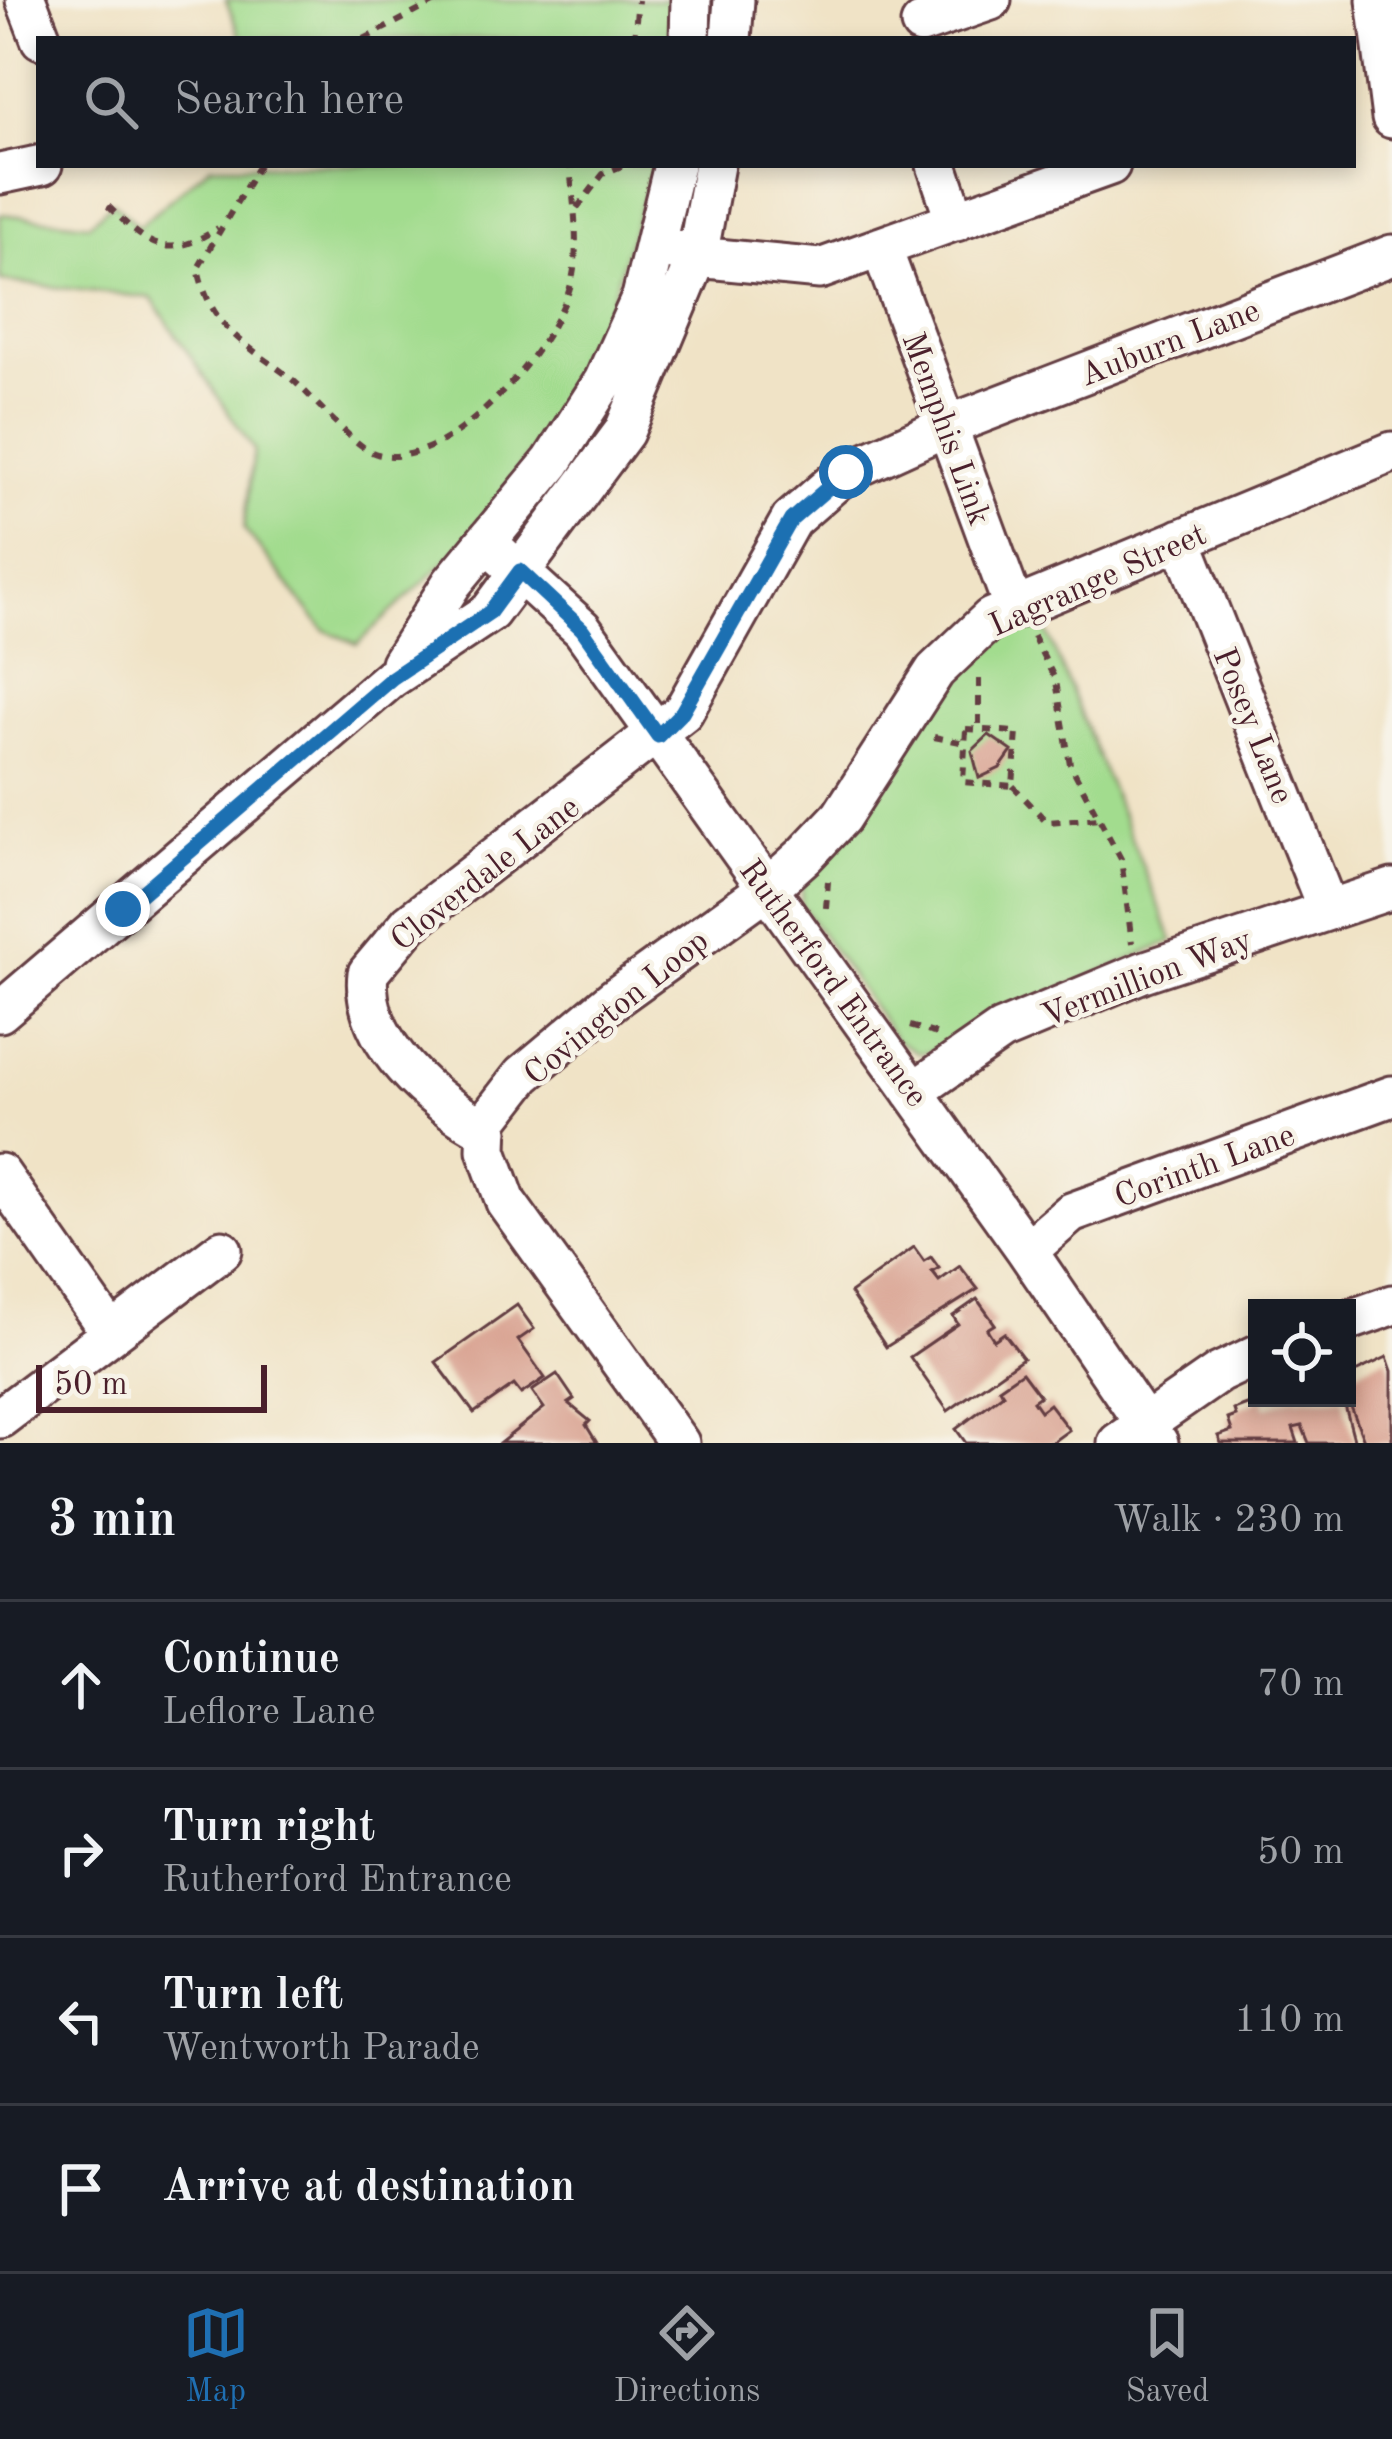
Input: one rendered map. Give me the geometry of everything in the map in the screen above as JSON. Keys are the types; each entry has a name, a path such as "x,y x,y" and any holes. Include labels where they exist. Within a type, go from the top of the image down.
{"street":[{"path":"26,0 40,36"},
{"path":"689,36 692,0"},
{"path":"731,36 734,0"},
{"path":"920,21 992,0"},
{"path":"1377,0 1369,73 1392,118"},
{"path":"0,174 36,166"},
{"path":"392,678 486,542 552,462 604,381 642,297 673,168"},
{"path":"0,1012 392,678 490,612 624,432 697,257 713,168"},
{"path":"938,168 956,221"},
{"path":"658,244 697,257 820,269 1102,168"},
{"name":"Memphis Link","path":"881,247 1014,608"},
{"name":"Auburn Lane","path":"658,736 682,712 791,520 846,472 947,426 1392,255"},
{"name":"Lagrange Street","path":"768,888 841,817 935,670 991,618 1392,452"},
{"name":"Posey Lane","path":"1181,539 1328,910"},
{"name":"Rutherford Entrance","path":"486,542 582,629 1028,1250 1140,1436"},
{"name":"Cloverdale Lane","path":"488,1131 418,1084 373,1017 368,973 410,923 658,736"},
{"name":"Covington Loop","path":"488,1131 488,1120 523,1076 616,998 768,888"},
{"name":"Vermillion Way","path":"914,1092 1001,1031 1143,972 1392,889"},
{"name":"Corinth Lane","path":"1028,1250 1071,1213 1392,1096"},
{"path":"488,1131 487,1150 506,1202 679,1443"},
{"path":"0,1174 111,1333"},
{"path":"0,1418 222,1250"},
{"path":"1356,1318 1392,1305"},
{"path":"1140,1436 1219,1373 1248,1359"}],"path":[{"path":"370,36 440,0"},
{"path":"634,36 638,0"},
{"path":"257,168 198,268 205,303 237,339 321,401 357,445 379,455 413,453 458,429 518,381 560,321 573,277 575,211 570,168"},
{"path":"575,211 604,174 617,168"},
{"path":"108,206 141,238 163,248 192,244 221,226"},
{"path":"1014,608 1045,652 1056,681 1070,764 1121,859 1126,923 1143,972"},
{"path":"979,673 979,729"},
{"path":"1013,786 1017,732 966,729 962,782 1013,786 1047,822 1102,818"},
{"path":"930,736 965,743"},
{"path":"829,877 822,903 836,922"},
{"path":"901,1017 923,1031 958,1034 972,1052"}],"green space":[{"path":"226,0 675,0 670,36 240,36"},
{"path":"207,168 652,168 591,365 474,535 357,644 324,630 244,529 254,450 151,298 0,281 0,214 89,224 113,202 138,227"},
{"path":"1040,615 1173,941 1032,1002 941,1050 919,1053 896,1040 801,905 803,880 911,723 985,640"}],"building":[{"path":"989,735 1012,751 1000,768 979,778 972,751"},
{"path":"914,1247 924,1261 931,1257 939,1268 932,1272 939,1281 960,1266 978,1289 886,1347 850,1293"},
{"path":"977,1299 995,1324 987,1329 994,1340 1004,1333 1023,1358 948,1411 910,1357 958,1324 953,1316"},
{"path":"517,1305 534,1329 518,1340 545,1378 521,1394 514,1385 474,1413 436,1362"},
{"path":"1387,1357 1392,1371 1392,1443 1365,1443 1351,1407 1356,1407 1356,1372"},
{"path":"1022,1372 1040,1396 1033,1401 1040,1411 1049,1404 1069,1430 1051,1443 966,1443 956,1429 1003,1394 999,1388"},
{"path":"557,1374 574,1399 568,1403 590,1421 586,1425 597,1443 500,1443 544,1408 532,1391"},
{"path":"1248,1405 1345,1407 1355,1443 1309,1443 1302,1426 1293,1428 1298,1443 1221,1443 1218,1436 1232,1431 1228,1419 1236,1416 1234,1410"}],"route":[{"path":"123,909 392,678 490,612 520,571 582,629 658,736 682,712 791,520 846,472"}]}
